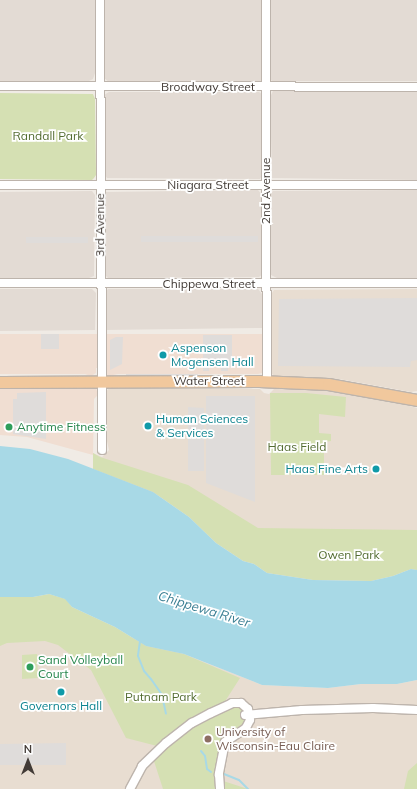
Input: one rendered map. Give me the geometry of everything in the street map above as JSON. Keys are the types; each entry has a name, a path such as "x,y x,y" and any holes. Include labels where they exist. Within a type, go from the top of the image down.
{"main road":[{"name":"Water Street","path":"0,382 328,384 417,400"}],"street":[{"name":"3rd Avenue","path":"100,0 99,87 102,450"},
{"name":"2nd Avenue","path":"266,0 267,383"},
{"name":"Broadway Street","path":"0,86 417,87"},
{"name":"Niagara Street","path":"0,185 417,185"},
{"name":"Chippewa Street","path":"0,283 417,283"},
{"path":"130,789 135,776 147,760 192,723 211,712 236,702 246,706 247,715 250,720 246,728 225,742 219,774 220,789"},
{"path":"247,715 302,710 373,708 417,710"}],"shaded area":[{"path":"0,0 95,0 95,73 93,79 89,81 0,81"},
{"path":"105,0 262,0 261,81 258,83 110,83 104,78"},
{"path":"270,0 417,0 417,81 272,81 270,79"},
{"path":"417,90 417,180 272,178 270,97 273,91"},
{"path":"109,92 259,92 262,94 262,176 260,179 107,178 105,175 104,95"},
{"path":"258,190 262,195 263,274 259,277 108,278 105,275 106,192"},
{"path":"417,190 417,278 277,278 271,275 270,195 273,191"},
{"path":"92,191 95,195 94,276 89,278 0,278 0,192"},
{"path":"141,236 258,236 258,242 141,242"},
{"path":"26,237 88,237 88,243 26,243"},
{"path":"0,289 92,289 96,293 95,330 0,331"},
{"path":"108,289 258,289 262,294 262,328 105,330 105,293"},
{"path":"417,289 417,391 411,392 339,379 275,376 272,374 272,293 274,290"},
{"path":"417,298 417,360 411,361 410,367 278,366 279,299"},
{"path":"0,334 263,334 263,368 262,373 258,374 118,374 108,376 105,368 96,368 96,373 91,376 85,374 0,374"},
{"path":"41,334 59,334 59,349 41,349"},
{"path":"203,335 232,335 232,367 228,367 228,371 221,371 221,363 209,363 209,371 203,371"},
{"path":"116,337 123,337 122,364 110,370 110,340"},
{"path":"126,374 198,374 198,377 126,377"},
{"path":"96,388 98,395 94,399 93,455 27,437 0,435 0,389"},
{"path":"109,388 260,389 264,393 269,394 274,389 327,391 387,400 417,408 417,570 411,569 371,581 93,469 93,453 102,457 109,450 106,437 106,392"},
{"path":"46,392 46,439 13,434 13,399 17,399 17,393"},
{"path":"206,396 255,396 255,502 206,483"},
{"path":"188,407 204,408 204,471 188,471"},
{"name":"University of Wisconsin-Eau Claire","path":"0,597 184,654 262,685 328,688 361,684 397,684 417,680 417,789 0,789"},
{"path":"66,743 66,765 0,765 0,744"}],"green space":[{"name":"Randall Park","path":"0,93 93,94 95,99 96,175 94,178 92,180 0,179"},
{"name":"Haas Field","path":"270,393 306,393 346,397 345,417 319,414 319,433 331,434 331,441 324,442 324,467 328,467 327,475 271,475"},
{"name":"Owen Park","path":"93,453 100,457 188,485 258,528 417,530 417,570 411,569 393,576 371,581 313,580 267,573 254,564 243,561 216,543 189,517 153,492 93,469"},
{"name":"Putnam Park","path":"49,594 66,599 72,607 115,627 146,646 184,654 240,678 224,703 243,708 246,722 226,735 221,741 214,778 248,789 163,789 152,755 161,747 126,738 91,670 58,645 45,641 7,643 0,646 0,597 33,597"},
{"name":"Sand Volleyball Court","path":"37,654 38,678 22,679 22,655"},
{"path":"417,763 417,789 404,789 408,771"}],"water":[{"name":"Chippewa River","path":"0,446 30,449 68,459 153,492 189,517 216,543 243,561 254,564 267,573 313,580 371,581 393,576 411,569 417,570 417,680 397,684 361,684 328,688 262,685 184,654 146,646 115,627 72,607 65,599 49,594 33,597 0,597"}],"waterway":[{"path":"140,641 138,656 144,671 162,695 166,714"},
{"path":"201,751 205,756 207,769 211,772"},
{"path":"224,774 239,780 248,789"}],"place":[{"name":"Aspenson Mogensen Hall","path":"163,355"},
{"name":"Human Sciences & Services","path":"148,426"},
{"name":"Anytime Fitness","path":"9,427"},
{"name":"Haas Fine Arts","path":"376,469"},
{"name":"Sand Volleyball Court","path":"30,667"},
{"name":"Governors Hall","path":"61,692"},
{"name":"University of Wisconsin-Eau Claire","path":"208,739"}]}
